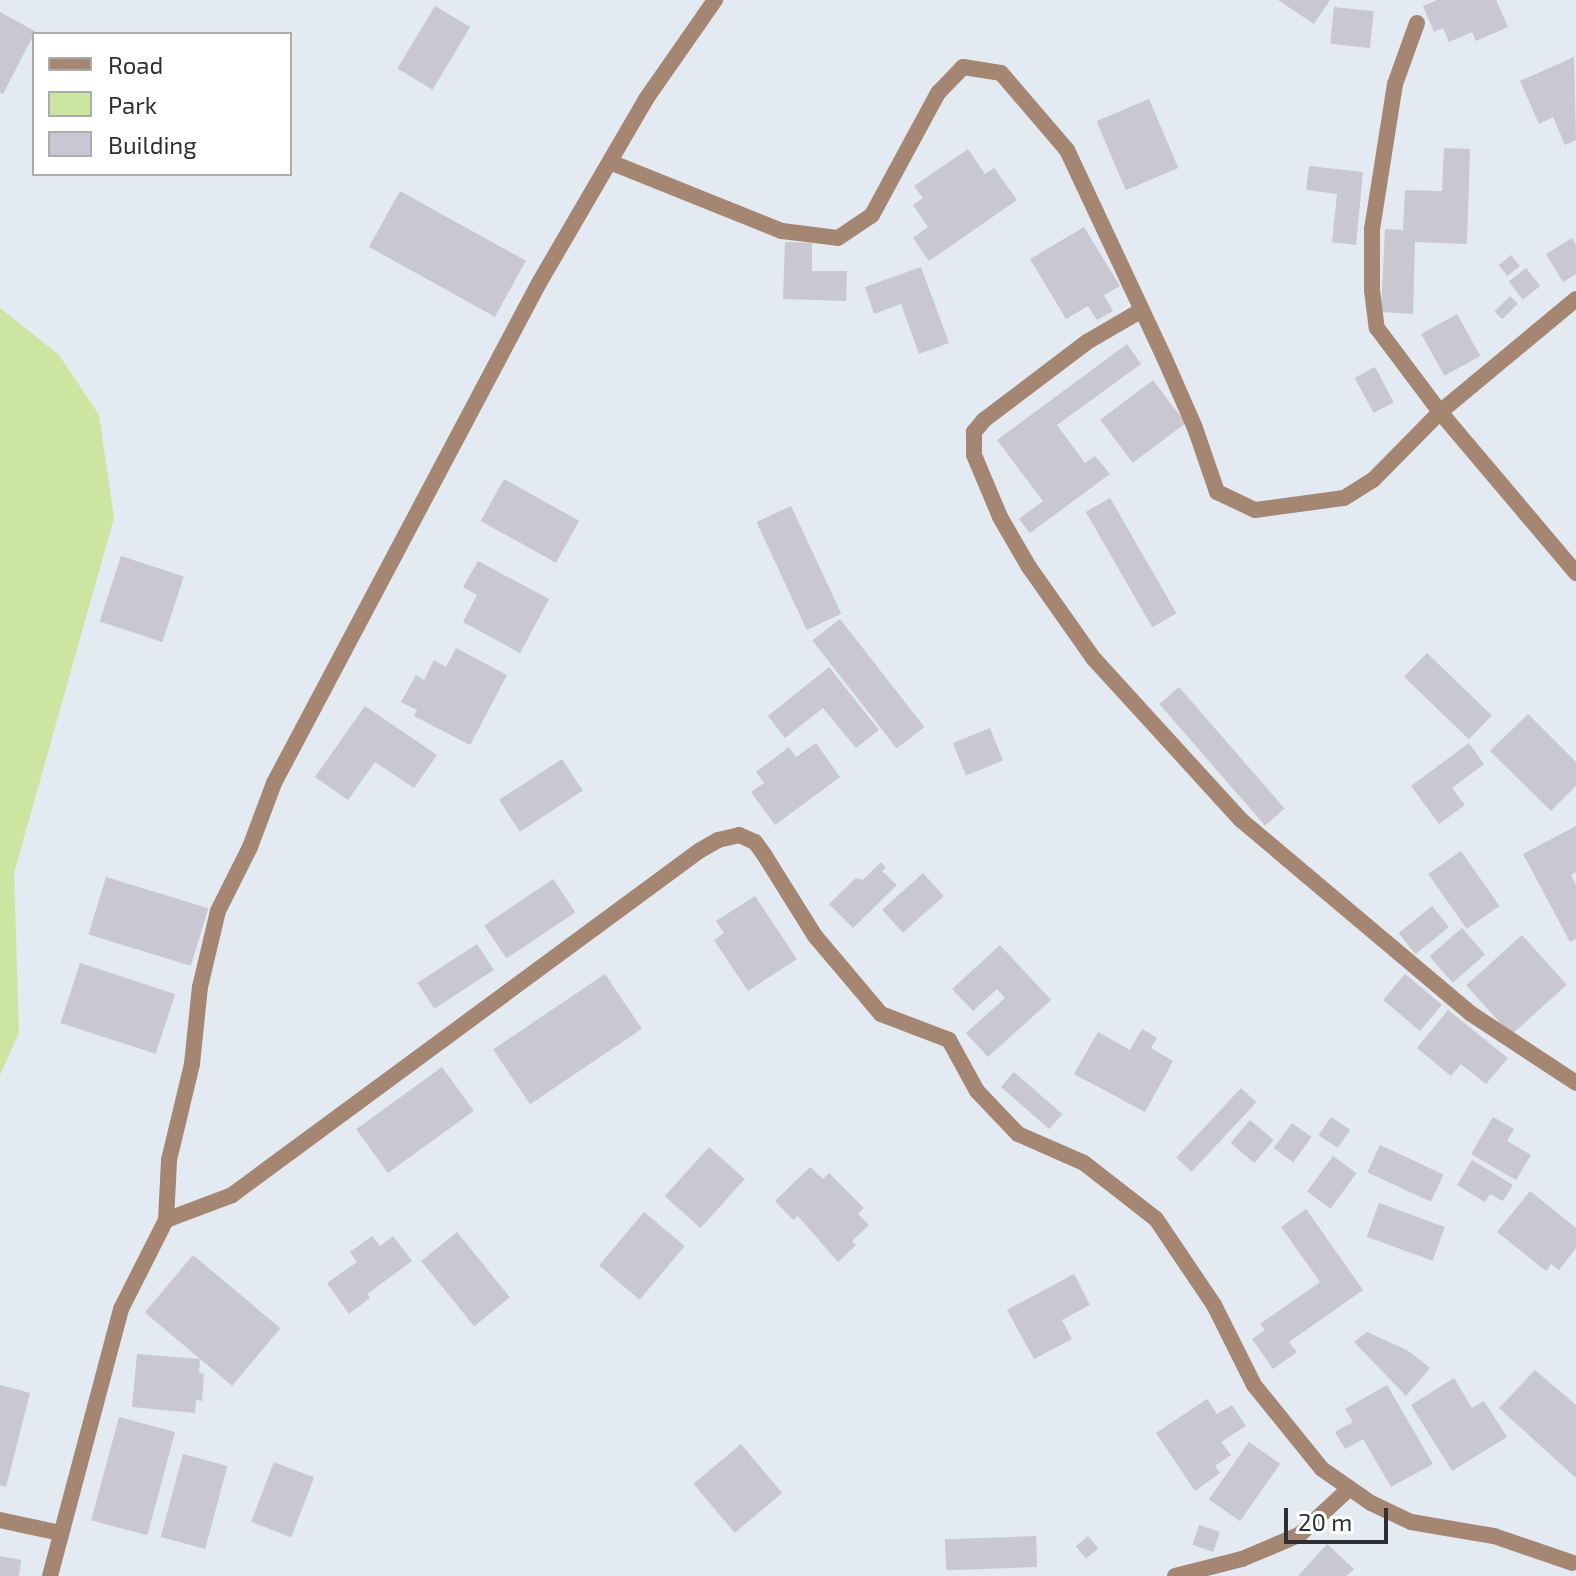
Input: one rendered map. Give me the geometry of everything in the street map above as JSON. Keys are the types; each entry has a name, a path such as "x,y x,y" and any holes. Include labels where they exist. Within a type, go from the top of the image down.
{"street":[{"path":"50,1576 121,1309 166,1220 169,1160 192,1064 200,987 218,911 250,847 274,783 391,557 539,283 646,99 715,0"},
{"path":"1417,23 1395,84 1372,229 1372,290 1377,328 1440,412 1576,573"},
{"path":"610,162 782,231 838,238 872,215 938,93 963,67 1001,73 1067,150 1195,428 1217,492 1255,510 1344,498 1373,480 1440,412 1576,299"},
{"path":"1142,310 1087,342 984,420 974,432 974,455 1000,517 1029,567 1094,659 1241,820 1470,1013 1576,1083"},
{"path":"166,1220 232,1195 699,851 718,840 739,835 755,842 815,936 881,1014 949,1040 977,1091 1018,1134 1084,1163 1156,1219 1214,1305 1254,1385 1322,1469 1411,1522 1494,1536 1572,1566"},
{"path":"1175,1576 1242,1559 1299,1535 1350,1488"},
{"path":"0,1520 60,1533"}],"green space":[{"path":"0,308 59,355 99,415 114,518 14,873 19,1033 0,1075"}],"building":[{"path":"1278,0 1330,0 1314,24"},
{"path":"1437,0 1496,0 1508,27 1476,41 1472,32 1449,42 1443,28 1434,32 1423,6"},
{"path":"435,6 470,27 433,90 397,69"},
{"path":"1334,7 1374,11 1370,48 1330,44"},
{"path":"0,12 36,32 32,32 32,38 3,94 0,93"},
{"path":"1574,57 1576,140 1565,145 1553,117 1539,124 1520,81"},
{"path":"1149,99 1178,168 1126,190 1097,121"},
{"path":"1444,148 1470,149 1467,244 1415,242 1413,314 1381,312 1385,229 1403,230 1405,190 1442,191"},
{"path":"968,149 985,174 994,168 1017,200 929,261 913,238 928,227 913,205 923,198 914,186"},
{"path":"1309,166 1363,172 1356,245 1332,242 1337,194 1306,190"},
{"path":"400,191 526,261 495,317 369,247"},
{"path":"1084,227 1120,286 1104,295 1113,311 1097,320 1088,306 1066,319 1030,259"},
{"path":"1572,238 1576,245 1576,274 1563,282 1546,254"},
{"path":"785,242 812,243 812,271 847,271 846,301 783,299"},
{"path":"1511,255 1520,266 1507,276 1499,265"},
{"path":"921,267 949,343 919,354 901,304 874,314 865,287"},
{"path":"1526,268 1540,286 1523,300 1509,282"},
{"path":"1510,296 1518,304 1502,319 1494,312"},
{"path":"1457,314 1480,356 1444,376 1421,334"},
{"path":"1127,344 1141,364 1057,425 1085,463 1095,456 1110,474 1030,533 1019,519 1043,501 997,440"},
{"path":"1375,367 1394,402 1373,413 1355,378"},
{"path":"1153,380 1185,423 1133,463 1100,420"},
{"path":"504,479 579,521 556,563 481,521"},
{"path":"1110,498 1176,613 1152,627 1086,512"},
{"path":"791,506 841,614 807,630 757,522"},
{"path":"121,556 184,576 162,642 100,622"},
{"path":"478,561 549,599 520,653 463,622 477,595 463,587"},
{"path":"840,619 924,727 897,749 812,641"},
{"path":"456,648 507,675 470,745 414,716 417,710 401,702 416,675 424,680 434,660 446,667"},
{"path":"1427,653 1492,716 1469,739 1404,677"},
{"path":"829,667 879,730 856,748 823,708 785,738 768,716"},
{"path":"1179,687 1285,809 1265,826 1159,704"},
{"path":"365,706 437,755 414,788 375,762 348,800 315,777"},
{"path":"1528,714 1576,762 1576,786 1551,811 1490,751"},
{"path":"990,728 1003,760 966,775 953,743"},
{"path":"816,743 840,777 775,825 751,792 764,783 756,772 789,747 796,757"},
{"path":"1469,743 1484,764 1452,788 1465,805 1439,824 1411,786"},
{"path":"562,759 583,791 520,832 499,800"},
{"path":"1576,826 1576,872 1571,875 1576,885 1576,939 1570,942 1523,854"},
{"path":"1461,851 1499,906 1467,929 1428,874"},
{"path":"881,862 886,868 882,871 897,885 853,928 829,904 856,878 863,880"},
{"path":"923,873 944,896 903,933 882,910"},
{"path":"106,877 208,908 191,966 88,934"},
{"path":"553,879 575,912 507,959 484,925"},
{"path":"755,896 797,959 748,991 714,940 724,933 716,921"},
{"path":"1432,906 1449,927 1416,954 1399,933"},
{"path":"1462,928 1485,954 1453,983 1430,956"},
{"path":"1522,935 1567,985 1511,1035 1466,985"},
{"path":"477,944 494,970 434,1009 417,983"},
{"path":"1000,945 1051,1000 988,1057 966,1033 1005,998 997,989 973,1011 952,989"},
{"path":"80,963 175,994 156,1054 61,1023"},
{"path":"605,974 642,1029 530,1104 493,1049"},
{"path":"1405,974 1442,1005 1420,1031 1383,1000"},
{"path":"1448,1010 1508,1058 1486,1084 1461,1064 1451,1076 1417,1048"},
{"path":"1142,1029 1157,1038 1151,1048 1173,1061 1145,1112 1074,1074 1098,1032 1130,1050"},
{"path":"442,1067 474,1111 388,1173 356,1129"},
{"path":"1014,1072 1062,1114 1049,1129 1001,1087"},
{"path":"1241,1088 1256,1102 1192,1172 1176,1157"},
{"path":"1331,1117 1350,1130 1338,1148 1319,1135"},
{"path":"1493,1117 1514,1129 1507,1141 1531,1155 1516,1180 1471,1154"},
{"path":"1250,1120 1274,1140 1254,1163 1231,1143"},
{"path":"1292,1123 1311,1137 1293,1162 1274,1148"},
{"path":"1380,1145 1443,1175 1431,1202 1367,1172"},
{"path":"709,1147 745,1179 701,1228 665,1196"},
{"path":"1333,1156 1356,1173 1331,1209 1307,1192"},
{"path":"1472,1160 1513,1185 1503,1201 1490,1194 1485,1202 1457,1185"},
{"path":"810,1167 823,1179 829,1173 864,1208 858,1214 869,1225 852,1241 856,1245 838,1262 798,1216 793,1220 775,1201"},
{"path":"1530,1191 1576,1228 1576,1248 1559,1270 1551,1264 1546,1271 1497,1232"},
{"path":"1379,1203 1445,1227 1432,1261 1367,1237"},
{"path":"1306,1209 1363,1290 1289,1342 1297,1352 1273,1369 1252,1339 1265,1330 1260,1324 1320,1282 1281,1227"},
{"path":"644,1212 685,1246 640,1300 599,1266"},
{"path":"457,1232 510,1297 474,1326 421,1261"},
{"path":"372,1236 380,1246 393,1236 412,1261 367,1294 370,1298 349,1314 327,1283 357,1262 350,1252"},
{"path":"193,1255 280,1328 232,1386 145,1312"},
{"path":"1074,1274 1090,1305 1062,1320 1072,1339 1034,1359 1007,1310"},
{"path":"1367,1332 1407,1350 1430,1368 1406,1396 1354,1342"},
{"path":"137,1354 200,1359 199,1373 204,1374 202,1401 196,1400 195,1413 132,1407"},
{"path":"1535,1370 1576,1405 1576,1478 1499,1408"},
{"path":"1454,1378 1472,1408 1484,1401 1507,1437 1452,1471 1411,1405"},
{"path":"0,1385 30,1393 6,1487 0,1485"},
{"path":"1387,1385 1433,1464 1391,1487 1363,1439 1345,1449 1335,1432 1353,1422 1345,1409"},
{"path":"1207,1399 1217,1414 1232,1405 1246,1426 1221,1442 1231,1455 1215,1466 1220,1473 1195,1491 1156,1433"},
{"path":"119,1417 175,1432 147,1535 91,1520"},
{"path":"1249,1442 1280,1464 1240,1521 1209,1499"},
{"path":"741,1444 782,1493 735,1533 694,1484"},
{"path":"183,1454 227,1466 205,1549 161,1537"},
{"path":"274,1462 314,1477 291,1537 251,1522"},
{"path":"1199,1525 1220,1532 1213,1552 1193,1545"},
{"path":"1036,1536 1037,1567 946,1570 945,1539"},
{"path":"1088,1536 1098,1548 1086,1559 1076,1546"},
{"path":"1327,1544 1354,1569 1347,1576 1298,1576"},
{"path":"0,1556 21,1560 19,1576 0,1576"}]}
